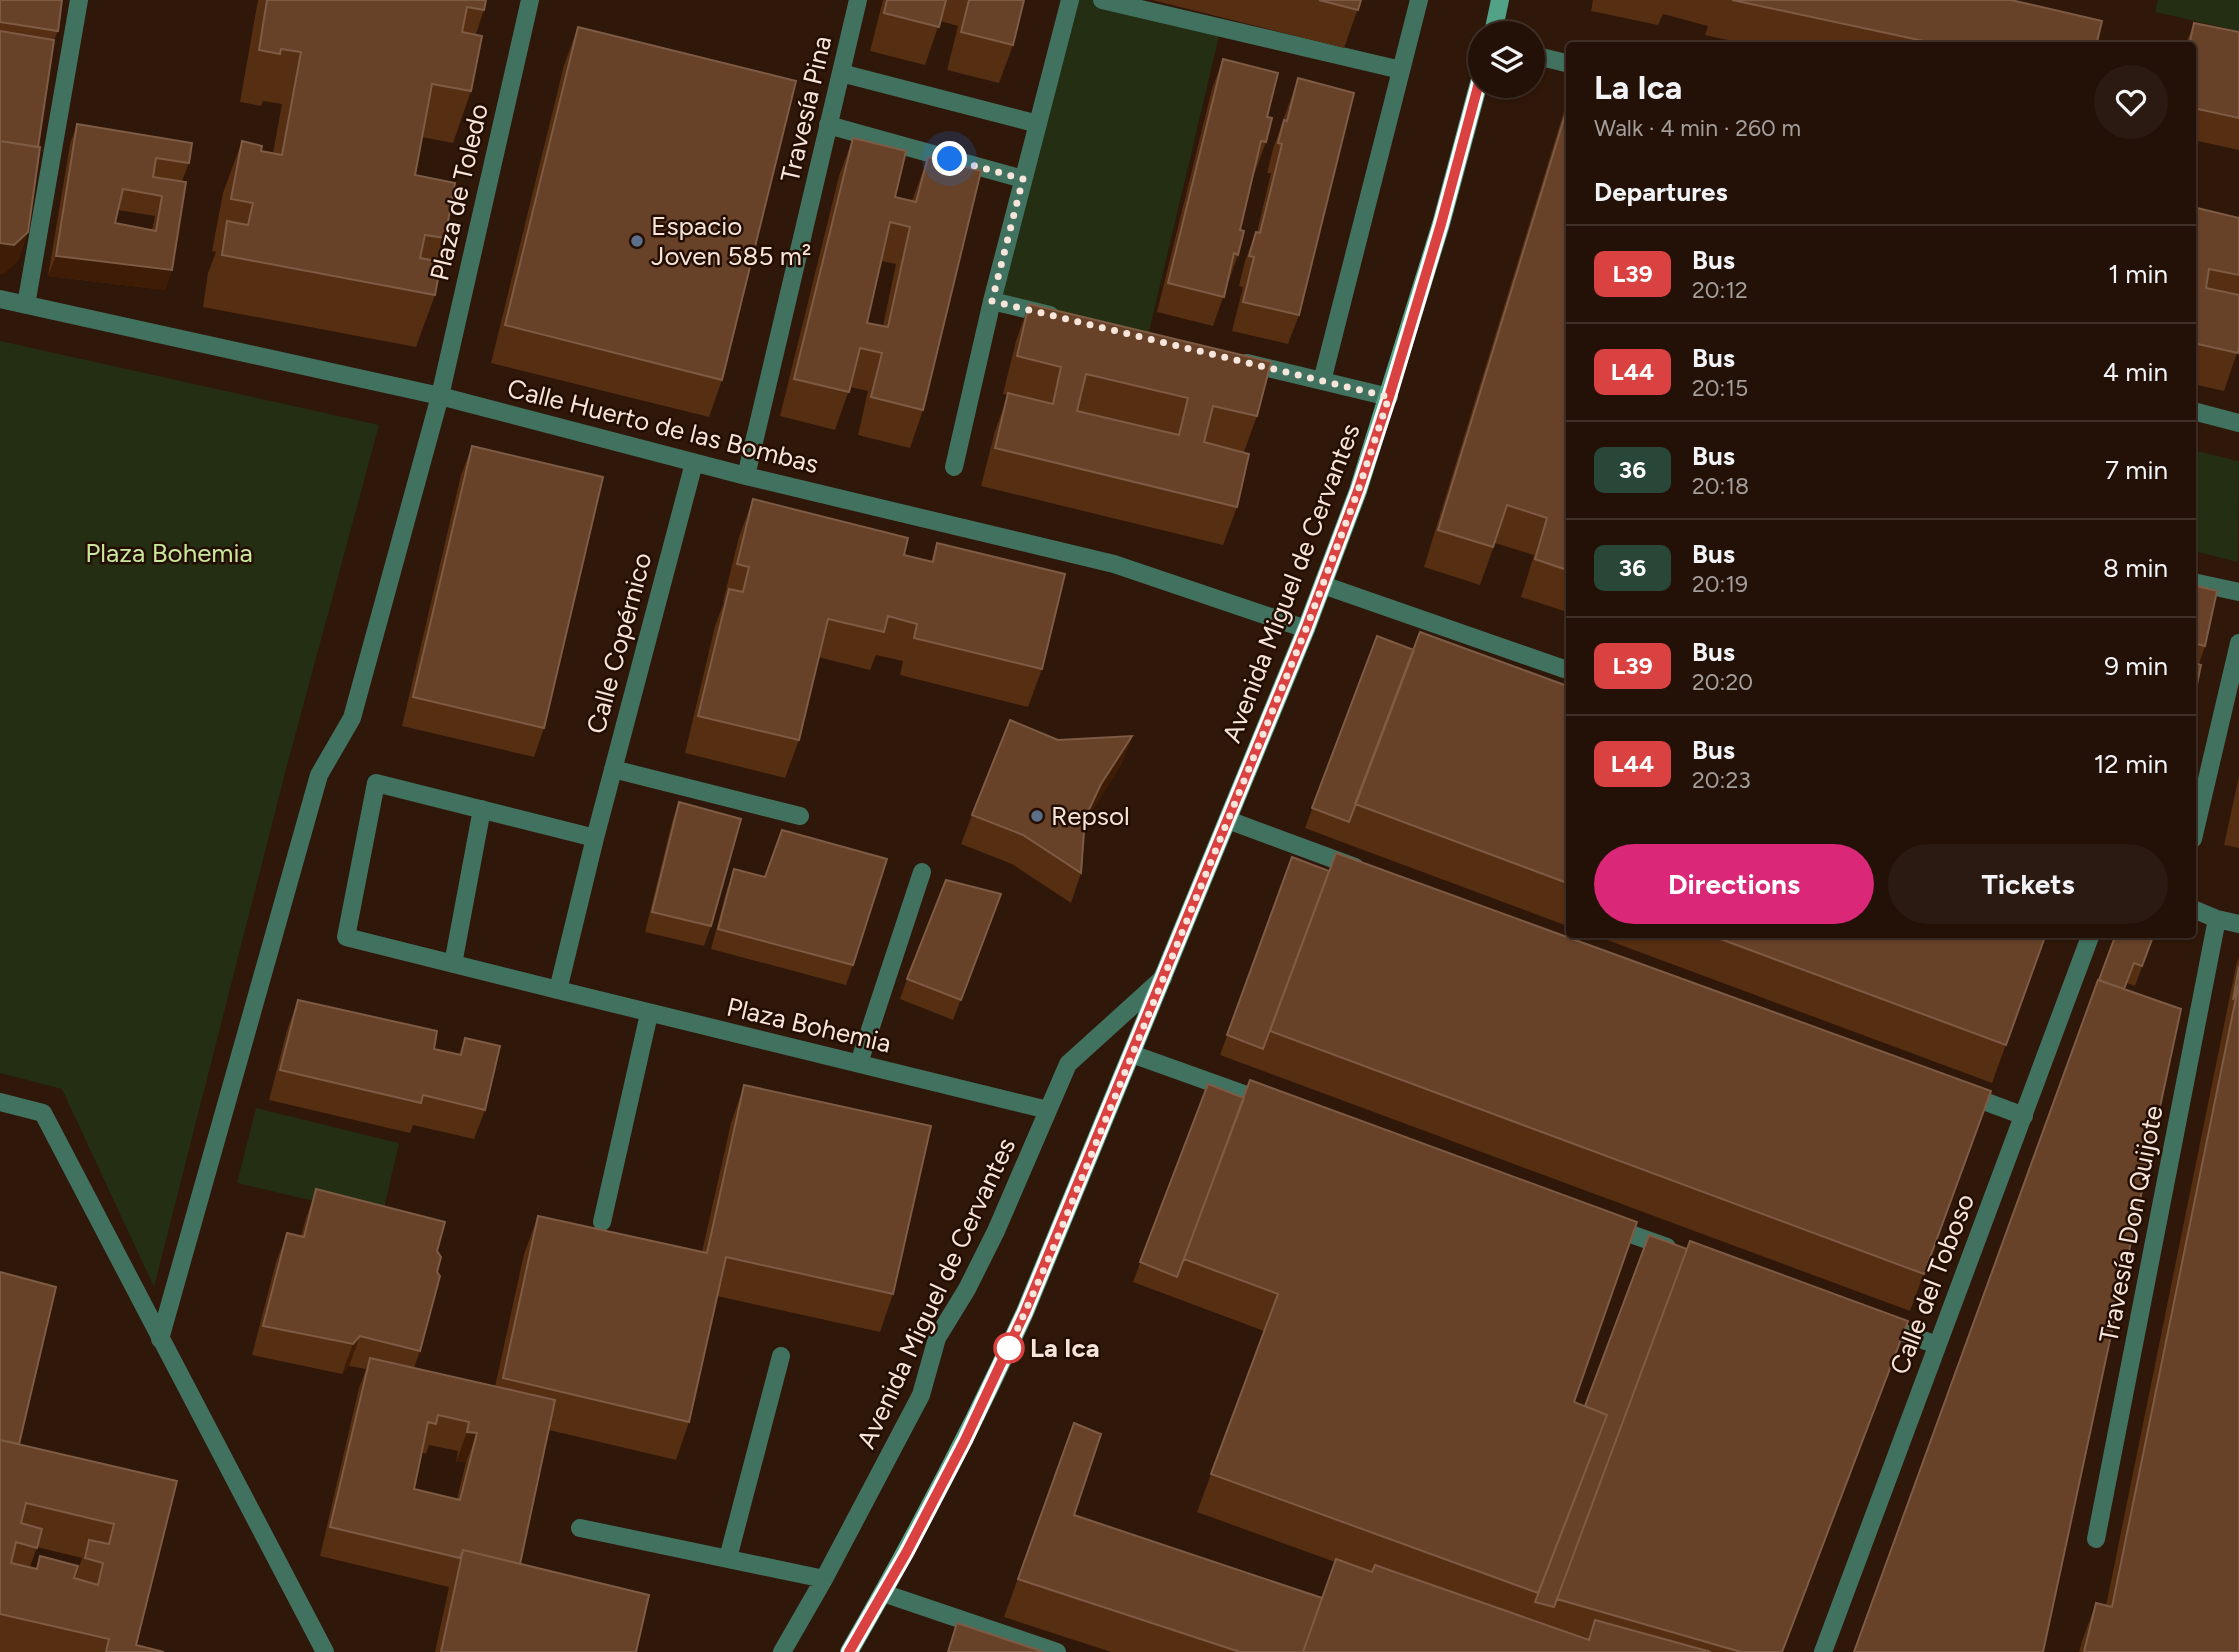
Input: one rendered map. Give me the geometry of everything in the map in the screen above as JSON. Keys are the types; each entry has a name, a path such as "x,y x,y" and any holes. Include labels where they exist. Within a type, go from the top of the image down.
{"main road":[{"path":"1496,21 1500,0"},
{"name":"Avenida Miguel de Cervantes","path":"849,1652 934,1499 997,1375 1052,1251 1306,629 1358,491 1389,397 1441,224 1475,98"}],"street":[{"path":"26,305 79,0"},
{"name":"Plaza de Toledo","path":"160,1339 318,775 352,719 440,396 530,0"},
{"name":"Travesía Pina","path":"747,476 859,0"},
{"path":"954,467 992,301 1070,0"},
{"path":"1102,0 1401,70"},
{"path":"1322,381 1419,0"},
{"path":"1545,58 1566,63"},
{"path":"841,73 1038,124"},
{"path":"828,125 1023,179"},
{"name":"Calle Huerto de las Bombas","path":"0,299 440,396 694,463 1114,564 1306,629"},
{"path":"992,301 1070,320"},
{"path":"1228,359 1389,397"},
{"path":"2196,412 2239,423"},
{"name":"Calle Copérnico","path":"595,838 694,463"},
{"path":"2196,583 2239,593"},
{"path":"1323,585 1566,670"},
{"path":"2196,812 2239,643"},
{"path":"613,769 800,817"},
{"name":"Plaza Bohemia","path":"595,838 376,783 346,937 649,1014 1048,1110"},
{"path":"453,964 482,809"},
{"path":"1227,820 1371,873"},
{"path":"558,990 595,838"},
{"path":"859,1063 922,872"},
{"path":"2196,910 2239,924"},
{"name":"Travesía Don Quijote","path":"2096,1539 2217,919"},
{"name":"Calle del Toboso","path":"1823,1652 2090,938"},
{"name":"Avenida Miguel de Cervantes","path":"782,1652 824,1579 921,1395 937,1338 967,1289 996,1231 1068,1064 1163,978"},
{"path":"602,1222 649,1014"},
{"path":"1132,1054 1288,1110"},
{"path":"1945,1087 2024,1116"},
{"path":"0,1102 43,1113 325,1652"},
{"path":"1599,1223 1677,1251"},
{"path":"1859,1317 1937,1345"},
{"path":"728,1558 781,1356"},
{"path":"580,1528 824,1579"},
{"path":"883,1593 1057,1652"}],"green space":[{"path":"1070,0 1102,0 1221,28 1147,340 992,301"},
{"path":"2158,0 2239,0 2239,31 2155,12"},
{"name":"Plaza Bohemia","path":"0,341 379,425 285,773 154,1287 62,1089 0,1073"},
{"path":"2196,451 2239,461 2238,562 2196,552"},
{"path":"256,1108 399,1143 382,1217 237,1183"}],"building":[{"path":"0,0 62,0 58,31 0,22"},
{"path":"267,0 486,0 484,10 467,7 462,32 482,36 471,91 432,84 415,175 455,183 445,238 425,235 420,258 441,262 435,295 222,255 227,221 248,225 253,203 231,199 242,141 262,146 261,151 282,155 301,52 281,49 280,54 259,50"},
{"path":"887,0 946,0 939,27 884,13"},
{"path":"969,0 1024,0 1013,45 961,32"},
{"path":"1319,0 1361,0 1358,10"},
{"path":"1732,0 2011,0 2102,21 2097,42 1928,42"},
{"path":"2194,23 2239,32 2239,118 2196,109 2196,42 2190,42"},
{"name":"Espacio Joven 585 m²","path":"578,27 796,81 722,380 505,325"},
{"path":"0,31 54,40 38,147 0,141"},
{"path":"1223,59 1278,73 1267,117 1272,118 1266,142 1261,141 1240,230 1244,231 1238,255 1234,253 1224,297 1168,283"},
{"path":"1298,78 1354,93 1299,315 1243,302 1254,257 1249,256 1256,232 1260,233 1282,144 1278,143 1284,120 1287,121"},
{"path":"1566,112 1566,570 1535,559 1547,518 1507,505 1493,547 1438,530"},
{"path":"77,124 192,143 189,163 156,158 153,177 186,182 172,270 56,256","holes":["123,189 162,196 156,231 115,223"]},
{"path":"853,138 906,151 895,197 916,202 928,157 981,171 923,410 871,397 882,353 860,348 849,392 794,379","holes":["890,222 910,227 888,327 867,323"]},
{"path":"0,141 40,147 28,232 14,245 0,243"},
{"path":"2196,208 2239,218 2239,275 2209,269 2206,288 2239,295 2238,353 2196,344"},
{"path":"1029,304 1271,362 1257,416 1213,406 1204,442 1249,454 1237,507 995,448 1008,393 1053,404 1061,367 1017,356","holes":["1086,374 1188,398 1179,435 1077,411"]},
{"path":"472,446 603,477 544,728 413,697"},
{"path":"753,499 908,538 904,555 933,562 937,543 1065,574 1042,669 914,638 917,624 888,616 884,632 828,619 799,740 698,716 729,589 743,592 749,567 737,564"},
{"path":"2196,586 2217,591 2205,646 2196,644"},
{"path":"1420,632 1566,686 1566,883 1355,804"},
{"path":"1377,636 1414,650 1349,822 1312,808"},
{"path":"2196,664 2201,665 2196,689"},
{"path":"1010,720 1058,740 1132,736 1101,784 1085,818 1081,873 1023,835 972,815"},
{"path":"679,802 741,819 711,926 652,912"},
{"path":"782,830 887,859 853,965 718,929 734,869 765,877"},
{"path":"1336,853 1991,1091 1924,1274 1270,1031"},
{"path":"1292,857 1329,871 1263,1049 1227,1035"},
{"path":"946,880 1001,894 961,1000 907,979"},
{"path":"1718,938 2045,938 2006,1045"},
{"path":"2115,938 2152,938 2142,966 2134,963 2124,989 2099,980"},
{"path":"2239,966 2239,983 2233,1000"},
{"path":"2098,980 2181,1009 2043,1652 1854,1652"},
{"path":"2239,983 2239,1652 2084,1652 2096,1603 2112,1607"},
{"path":"298,1000 437,1031 434,1049 461,1055 465,1038 500,1046 485,1110 423,1095 421,1103 280,1070"},
{"path":"1250,1080 1637,1222 1574,1402 1607,1415 1538,1593 1211,1474 1278,1294 1184,1259"},
{"path":"1208,1084 1244,1098 1177,1277 1140,1262"},
{"path":"744,1085 931,1126 893,1294 726,1257 689,1422 503,1378 538,1216 707,1253"},
{"path":"316,1189 445,1222 437,1251 441,1257 437,1272 440,1276 420,1351 360,1336 353,1344 263,1326 287,1233 304,1237"},
{"path":"1649,1235 1687,1249 1554,1607 1535,1602 1607,1415 1585,1406"},
{"path":"1690,1241 1908,1321 1782,1652 1741,1652 1557,1599"},
{"path":"0,1272 56,1287 19,1444 0,1440"},
{"path":"370,1358 555,1400 520,1564 463,1550 460,1558 330,1527","holes":["438,1415 469,1422 467,1432 477,1433 460,1500 414,1489 428,1422 436,1424"]},
{"path":"1074,1423 1101,1434 1074,1515 1322,1598 1303,1652 1240,1652 1018,1579"},
{"path":"0,1440 177,1481 136,1645 164,1652 106,1652 109,1639 0,1614","holes":["26,1503 114,1524 109,1544 89,1540 85,1558 103,1563 98,1585 74,1578 78,1566 40,1556 37,1569 11,1563 16,1542 37,1548 42,1529 21,1523"]},
{"path":"463,1550 649,1595 636,1652 441,1652"},
{"path":"1336,1559 1372,1572 1375,1565 1589,1640 1595,1620 1711,1652 1303,1652"},
{"path":"957,1623 1044,1652 948,1652"}],"bus line":[{"name":"L39","path":"849,1652 906,1553 965,1440 1025,1312 1306,629 1358,491 1389,397 1441,224 1475,98"}],"place":[{"name":"Espacio Joven 585 m²","path":"637,241"},
{"name":"Repsol","path":"1037,816"},
{"name":"La Ica","path":"1009,1348"}],"route":[{"path":"950,159 1023,179 992,301 1389,397 1358,491 1306,629 1052,1251 1009,1348"}]}
